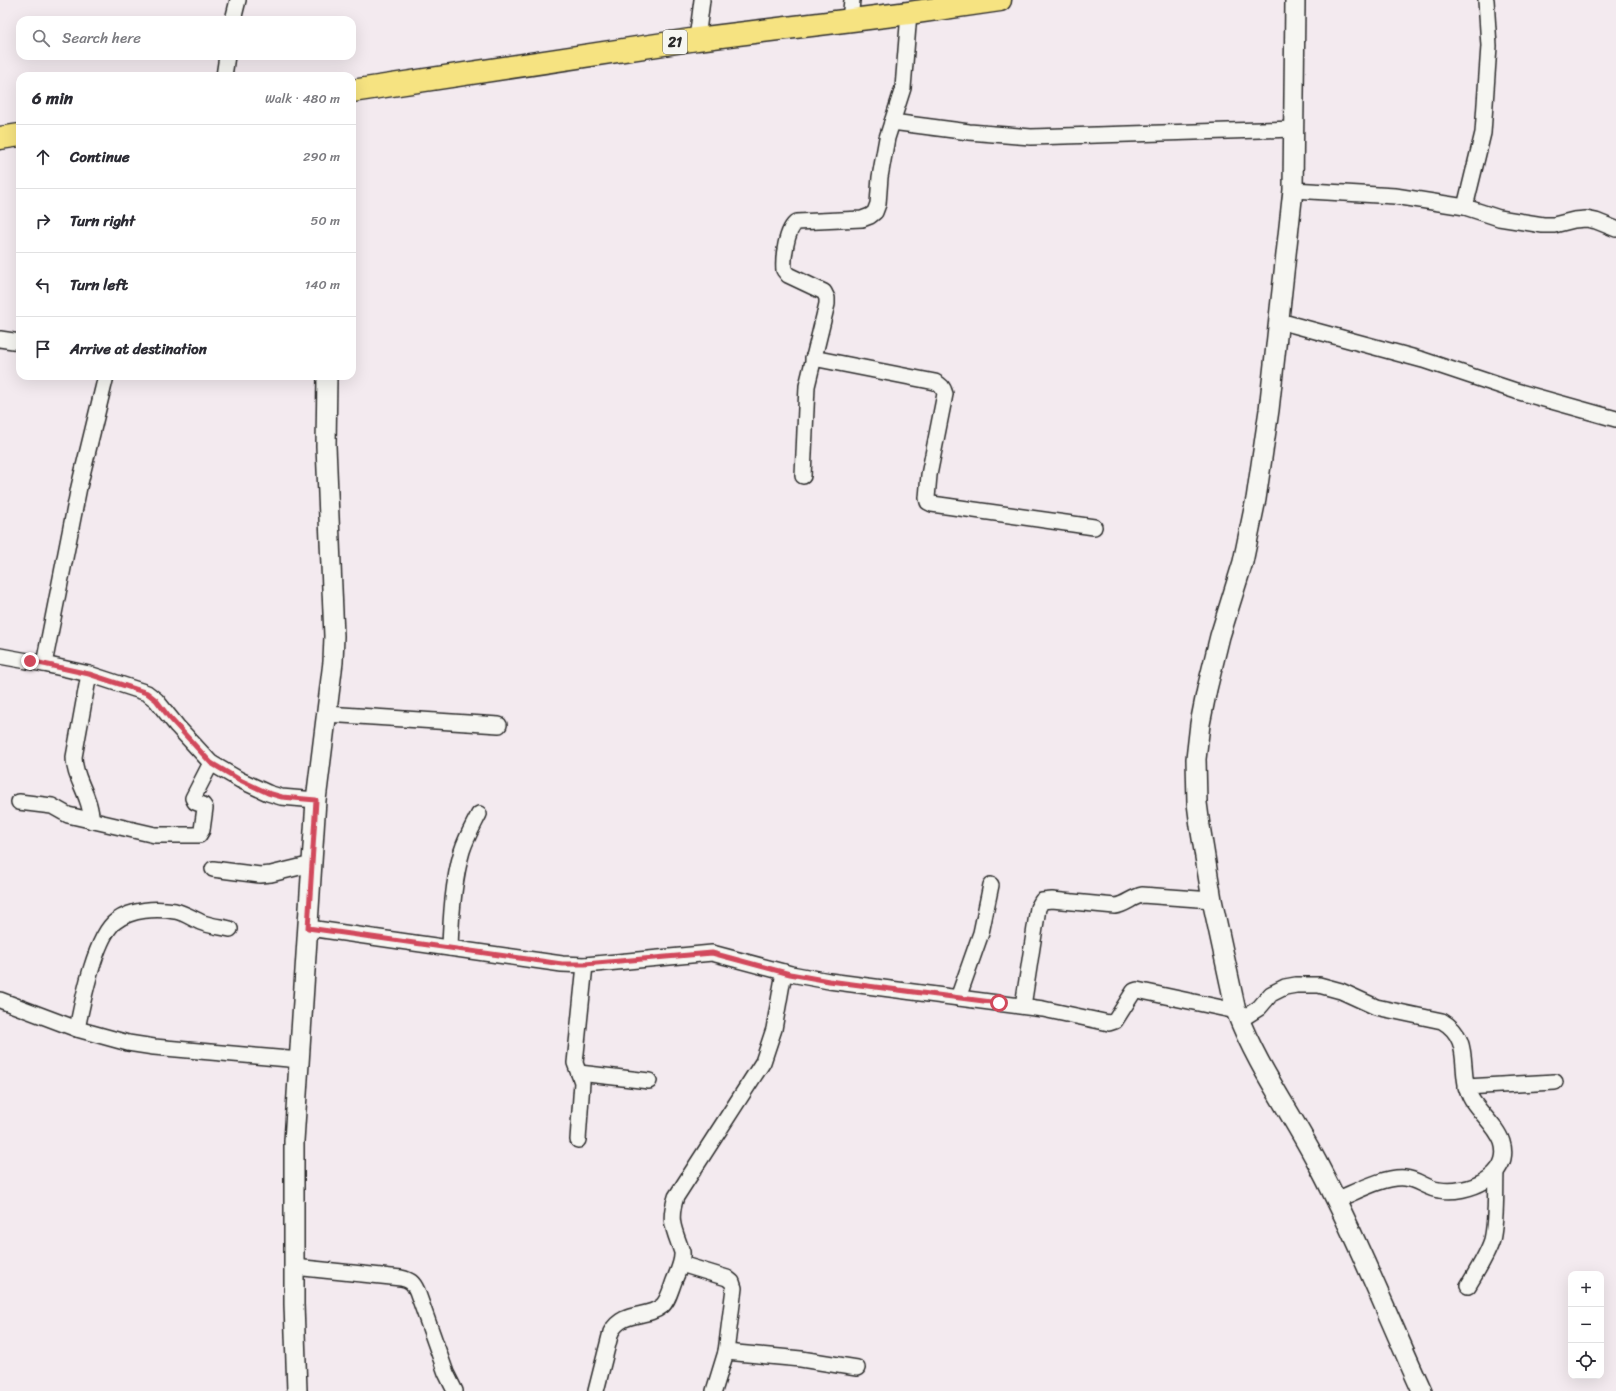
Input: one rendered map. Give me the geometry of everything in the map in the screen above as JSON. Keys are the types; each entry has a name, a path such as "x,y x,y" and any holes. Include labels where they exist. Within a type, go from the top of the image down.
{"highway":[{"name":"21","path":"356,90 697,39 851,10 909,13 1000,0"},
{"path":"0,138 16,136"}],"street":[{"path":"234,16 238,0"},
{"path":"697,39 702,0"},
{"path":"1295,0 1293,190 1269,410 1256,499 1243,562 1220,636 1200,724 1196,759 1197,803 1212,900 1238,1016 1256,1056 1300,1130 1336,1200 1422,1391"},
{"path":"1465,207 1483,132 1489,46 1486,0"},
{"path":"803,476 807,386 827,304 827,298 824,292 788,275 784,270 786,243 792,225 798,222 862,219 875,212 878,204 880,177 887,138 903,88 909,13"},
{"path":"225,72 226,60"},
{"path":"892,122 969,132 1030,137 1294,129"},
{"path":"1293,190 1395,196 1465,207 1499,218 1554,225 1574,220 1586,219 1596,221 1616,229"},
{"path":"1279,321 1423,360 1516,390 1616,419"},
{"path":"0,339 16,341"},
{"path":"813,358 934,382 944,388 929,475 928,502 932,504 1094,527"},
{"path":"44,664 79,487 105,380"},
{"path":"297,1391 294,1267 294,1141 316,800 333,662 334,636 326,446 327,380"},
{"path":"0,656 89,674 147,693 156,700 173,722 211,763 240,780 268,793 282,797 316,800"},
{"path":"89,674 75,743 74,762 77,777 90,805 92,821"},
{"path":"326,714 499,725"},
{"path":"19,802 52,806 64,814 155,835 199,835 202,830 205,808 203,805 195,802 193,798 211,763"},
{"path":"450,948 452,904 457,872 463,850 479,814"},
{"path":"213,870 260,875 271,874 312,864"},
{"path":"958,998 981,932 991,885"},
{"path":"1023,1006 1038,908 1042,901 1052,900 1121,906 1137,896 1142,895 1212,900"},
{"path":"77,1029 82,1004 98,949 108,930 116,921 140,911 158,910 175,912 209,925 230,929"},
{"path":"308,928 562,964 585,964 712,953 787,973 829,981 1023,1006 1112,1022 1116,1021 1134,991 1138,990 1238,1016 1259,1008 1271,994 1285,987 1296,985 1319,985 1341,990 1376,1007 1442,1021 1452,1027 1458,1035 1461,1044 1465,1066 1466,1087 1469,1096 1477,1109 1495,1130 1502,1141 1502,1161 1496,1172 1487,1180 1474,1186 1440,1191 1405,1178 1388,1179 1336,1200"},
{"path":"578,1140 582,1082 575,1063 585,964"},
{"path":"596,1391 611,1332 615,1325 622,1319 657,1309 663,1305 681,1264 682,1252 672,1222 673,1206 676,1197 763,1062 774,1029 787,973"},
{"path":"0,1000 77,1029 121,1041 154,1047 300,1060"},
{"path":"579,1073 649,1081"},
{"path":"1466,1087 1555,1082"},
{"path":"1468,1286 1491,1241 1494,1228 1496,1172"},
{"path":"681,1264 727,1278 732,1282 734,1288 734,1299 726,1352 714,1391"},
{"path":"294,1267 410,1280 417,1291 446,1373 455,1391"},
{"path":"726,1352 801,1359 857,1368"}],"route":[{"path":"30,661 89,674 147,693 156,700 169,717 211,763 240,780 268,793 282,797 316,800 308,928 562,964 585,964 712,953 790,974 829,981 999,1003"}]}
